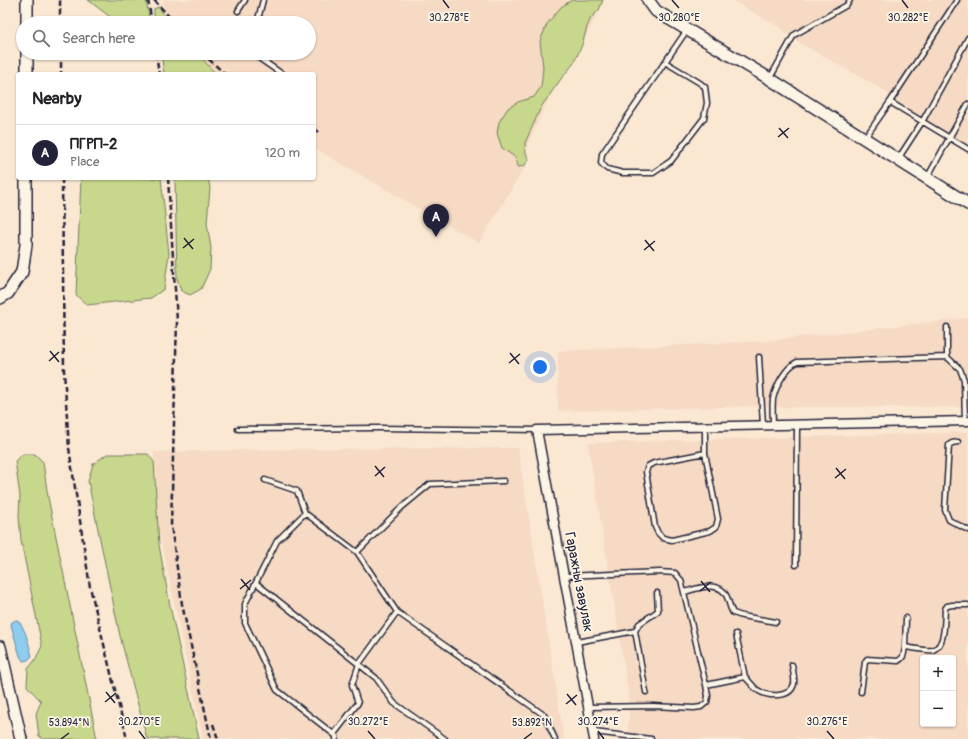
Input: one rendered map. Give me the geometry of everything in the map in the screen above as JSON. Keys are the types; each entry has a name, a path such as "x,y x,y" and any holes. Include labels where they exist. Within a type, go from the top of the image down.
{"street":[{"path":"27,0 27,16"},
{"path":"648,0 656,11 770,79 968,204"},
{"path":"27,60 27,72"},
{"path":"0,298 8,293 22,272 26,245 26,180"},
{"path":"537,430 967,422"},
{"name":"Гаражны завулак","path":"537,430 594,735"},
{"path":"0,647 22,739"}],"lane":[{"path":"238,11 245,0"},
{"path":"260,16 263,0"},
{"path":"770,79 794,35 847,5 850,0"},
{"path":"865,138 956,0"},
{"path":"666,62 704,87 707,103 704,118 671,161 653,173 623,173 606,169 602,163 602,154 687,30"},
{"path":"897,160 922,122 968,38"},
{"path":"262,60 279,72"},
{"path":"890,102 968,150"},
{"path":"926,178 968,104"},
{"path":"946,328 947,358"},
{"path":"759,357 763,426"},
{"path":"773,426 773,399 778,385 786,372 797,362 947,358 960,369 964,380 967,422"},
{"path":"796,565 797,425"},
{"path":"705,427 705,453 718,519 716,527 710,532 672,540 663,538 658,533 656,527 646,472 648,466 654,462 705,453"},
{"path":"238,429 380,428 537,430"},
{"path":"958,442 949,445 945,510 948,520 968,530"},
{"path":"265,480 297,491 305,513 357,552 396,612 544,715 555,739"},
{"path":"357,552 401,508 430,484 504,481"},
{"path":"305,513 277,541 246,604 245,623 277,690 334,734 336,739"},
{"path":"565,576 660,572 675,573 681,580 708,696 707,702 701,707 694,708 653,706 589,707"},
{"path":"256,583 376,678 394,703 445,739"},
{"path":"684,592 710,586 718,588 725,594 733,613 776,622"},
{"path":"646,692 635,631 639,624 658,611 657,593"},
{"path":"905,647 932,650 939,646 942,641 945,610 952,604 968,605"},
{"path":"334,734 358,702 352,685 358,664 396,612"},
{"path":"861,692 865,662 867,660 901,660 904,655 905,647 906,618"},
{"path":"577,642 635,631"},
{"path":"736,634 746,677 757,690 769,694 782,695 791,690 794,683 792,665"},
{"path":"706,685 746,677"},
{"path":"594,735 651,739"}],"shaded area":[{"path":"163,0 604,0 571,66 565,64 523,154 530,158 479,243 316,149 316,72 176,72 173,60 316,60 316,16 166,16"},
{"path":"732,0 968,0 968,150 896,101 885,91 798,42 781,28"},
{"path":"968,318 968,407 767,406 558,411 558,351 765,341"},
{"path":"968,432 968,739 627,739 630,702 588,443"},
{"path":"518,448 564,739 203,739 158,525 154,452 304,449"}],"green space":[{"path":"88,0 146,0 149,16 109,16"},
{"path":"572,0 603,0 599,10 591,18 574,63 541,107 525,143 526,153 529,160 524,166 518,167 516,158 502,148 497,133 499,122 508,108 518,102 534,97 541,87 543,68 540,41 547,24 561,7"},
{"path":"158,7 165,16 154,16 154,9"},
{"path":"162,60 203,60 214,72 164,72"},
{"path":"81,180 161,180 169,254 164,289 151,298 87,305 76,295"},
{"path":"175,180 208,180 210,188 207,223 211,248 210,269 201,289 190,295 181,291 177,278"},
{"path":"23,454 35,454 43,462 48,497 97,739 43,739 39,736 36,714 41,701 27,686 28,669 35,660 42,646 21,541 19,516 20,496 15,461"},
{"path":"107,454 148,454 154,462 159,545 170,606 199,739 147,739 120,636 88,481 93,464"}],"water":[{"path":"16,620 22,626 28,641 32,656 28,660 23,661 20,656 11,625 12,622"}],"railway":[{"path":"60,0 60,16"},
{"path":"148,0 151,16"},
{"path":"154,0 169,16"},
{"path":"61,60 61,72"},
{"path":"157,60 159,72"},
{"path":"210,60 223,72"},
{"path":"316,130 321,133"},
{"path":"62,180 64,371 69,448 90,587 127,739"},
{"path":"168,180 177,321 171,525 182,604 211,739"},
{"path":"213,724 218,739"}],"place":[{"name":"ПГРП-2","path":"436,237"}]}
